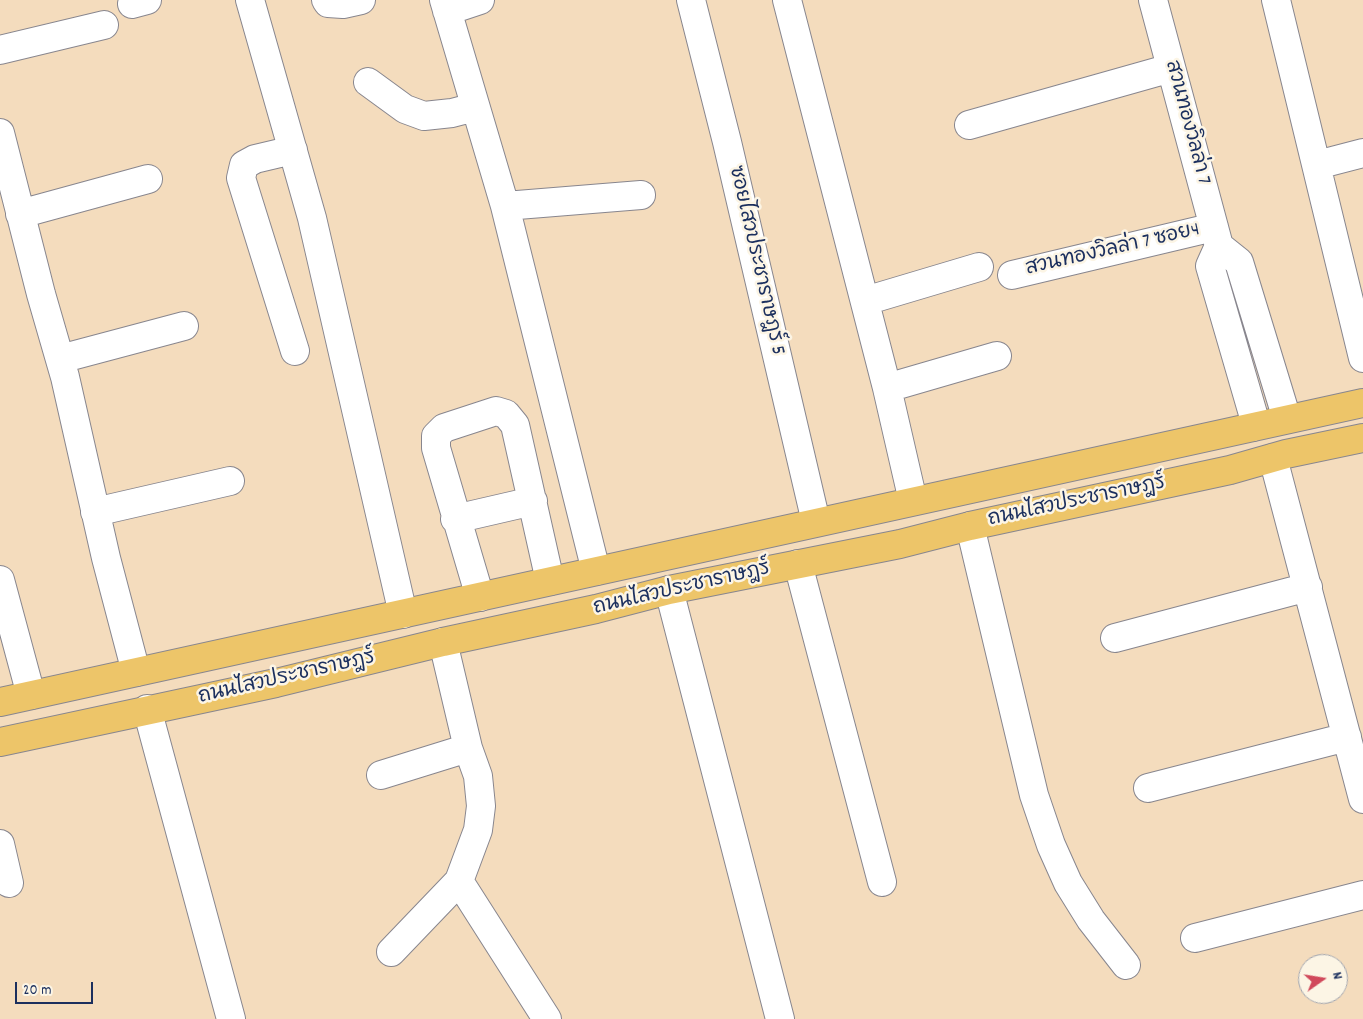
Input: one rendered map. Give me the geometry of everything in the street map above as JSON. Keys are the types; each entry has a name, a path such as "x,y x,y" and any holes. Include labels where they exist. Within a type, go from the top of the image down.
{"main road":[{"name":"ถนนไสวประชาราษฎร์","path":"0,702 1363,402"},
{"name":"ถนนไสวประชาราษฎร์","path":"0,742 276,683 443,642 596,609 669,590 940,534 1230,470 1273,458 1363,438"},
{"path":"922,499 940,534"}],"street":[{"path":"250,0 312,218 403,614"},
{"path":"326,0 343,4 361,0"},
{"path":"480,0 446,5 505,206 596,571"},
{"name":"ซอยไสวประชาราษฎร์ 5","path":"691,0 727,142 816,522"},
{"path":"787,0 887,388 922,499"},
{"name":"สวนทองวิลล่า 7","path":"1153,0 1216,237"},
{"path":"1276,0 1363,358"},
{"path":"0,50 104,25"},
{"path":"969,126 1171,68"},
{"path":"368,82 405,109 424,116 452,114 475,107"},
{"path":"0,133 60,359 95,512 136,672"},
{"path":"294,150 254,159 244,165 241,178 295,351"},
{"path":"1317,165 1363,153"},
{"path":"20,214 148,179"},
{"path":"505,206 641,195"},
{"path":"1216,237 1239,262 1287,419"},
{"path":"1216,237 1210,266 1253,414 1252,427"},
{"name":"สวนทองวิลล่า 7 ซอย4","path":"1012,275 1216,237"},
{"path":"865,301 979,267"},
{"path":"60,359 184,326"},
{"path":"887,388 997,356"},
{"path":"480,597 455,518 436,448 436,436 444,428 496,411 506,414 515,425 550,581"},
{"path":"1273,458 1363,800"},
{"path":"95,512 230,481"},
{"path":"455,518 533,501"},
{"path":"970,526 1034,795 1050,845 1068,883 1086,913 1126,965"},
{"path":"798,564 882,882"},
{"path":"0,580 31,695"},
{"path":"1115,638 1308,587"},
{"path":"669,590 780,1019"},
{"path":"391,952 459,880 478,830 481,806 478,776 468,748 443,642"},
{"path":"147,710 231,1019"},
{"path":"1148,788 1346,737"},
{"path":"381,775 468,748"},
{"path":"0,844 9,883"},
{"path":"459,880 547,1019"},
{"path":"1195,938 1363,895"}]}
